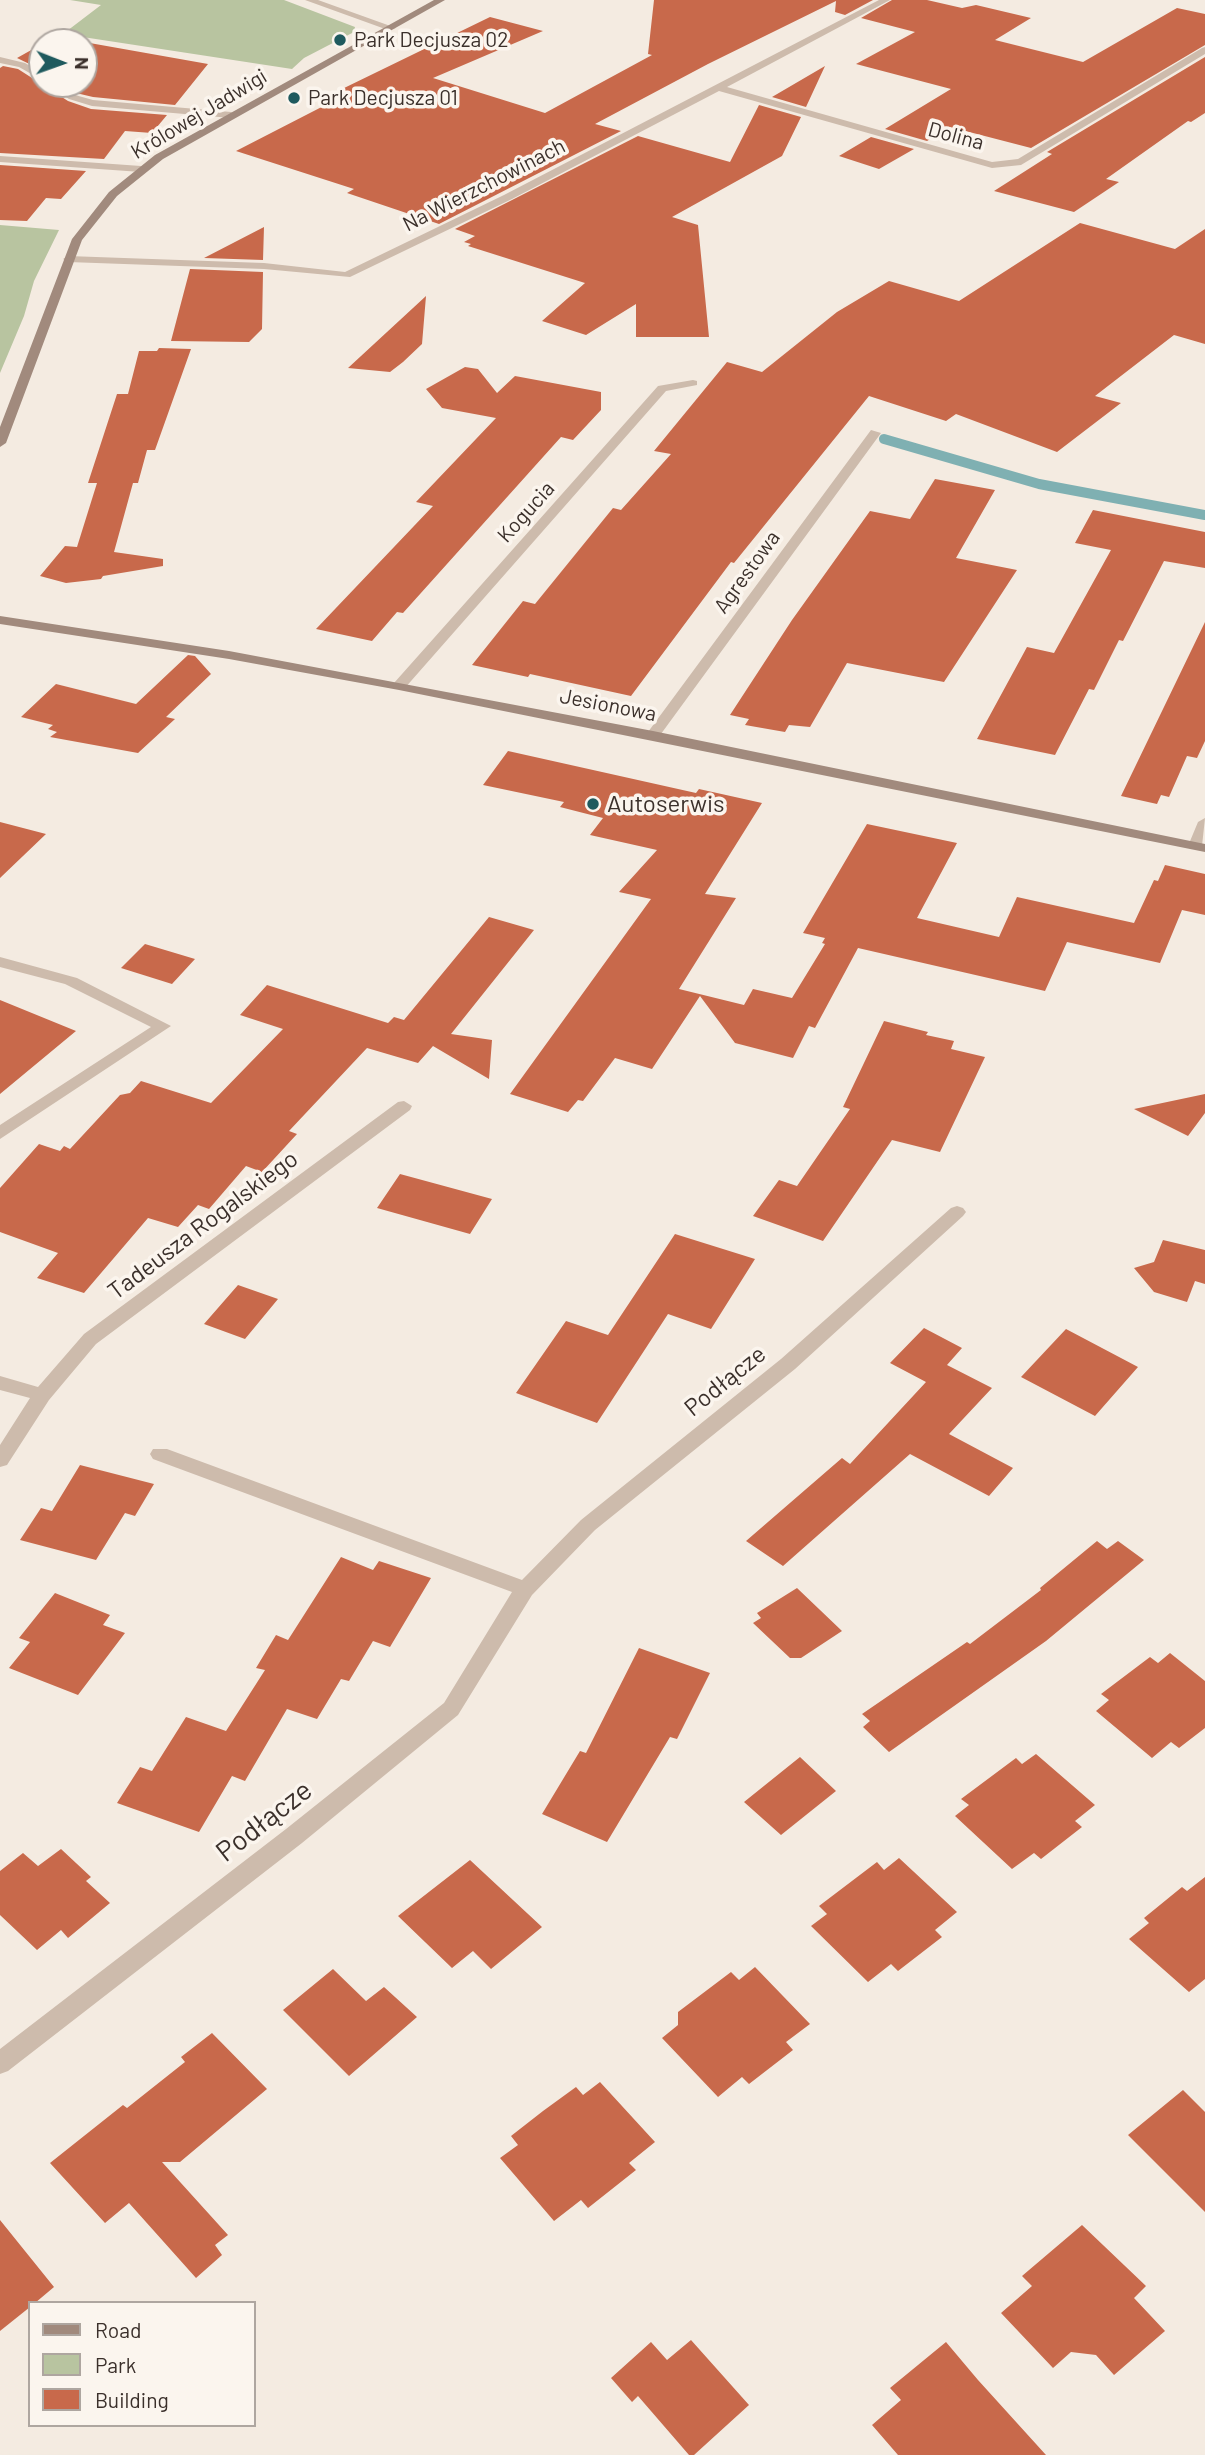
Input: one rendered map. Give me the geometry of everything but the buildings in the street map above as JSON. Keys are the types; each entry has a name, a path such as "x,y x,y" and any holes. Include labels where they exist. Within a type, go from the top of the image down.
{"street":[{"path":"309,0 391,27"},
{"name":"Królowej Jadwigi","path":"0,443 68,259 77,239 93,216 141,169 231,115 441,0"},
{"name":"Na Wierzchowinach","path":"68,259 264,266 346,275 508,197 887,0"},
{"name":"Dolina","path":"717,87 992,165 1021,162 1205,50"},
{"path":"0,60 28,68"},
{"path":"75,98 92,103 231,115"},
{"path":"0,159 141,169"},
{"name":"Kogucia","path":"399,686 663,388 694,383"},
{"name":"Agrestowa","path":"653,735 875,433"},
{"name":"Jesionowa","path":"0,620 229,655 399,686 1200,847"},
{"path":"1200,847 1205,822"},
{"path":"0,962 71,981 163,1026 0,1133"},
{"name":"Tadeusza Rogalskiego","path":"0,1460 42,1395 90,1339 404,1106"},
{"name":"Podłącze","path":"0,2063 294,1836 451,1709 525,1589 588,1525 788,1364 957,1212"},
{"path":"0,1383 42,1395"},
{"path":"160,1454 525,1589"}],"green space":[{"path":"70,0 284,0 355,27 354,32 304,58 292,69 98,39 98,28 71,28 101,5"},
{"path":"0,225 59,230 34,281 24,316 0,373"}],"waterway":[{"path":"884,439 1039,484 1205,515"}],"place":[{"name":"Park Decjusza 02","path":"340,40"},
{"name":"Park Decjusza 01","path":"294,98"},
{"name":"Autoserwis","path":"593,804"}]}
